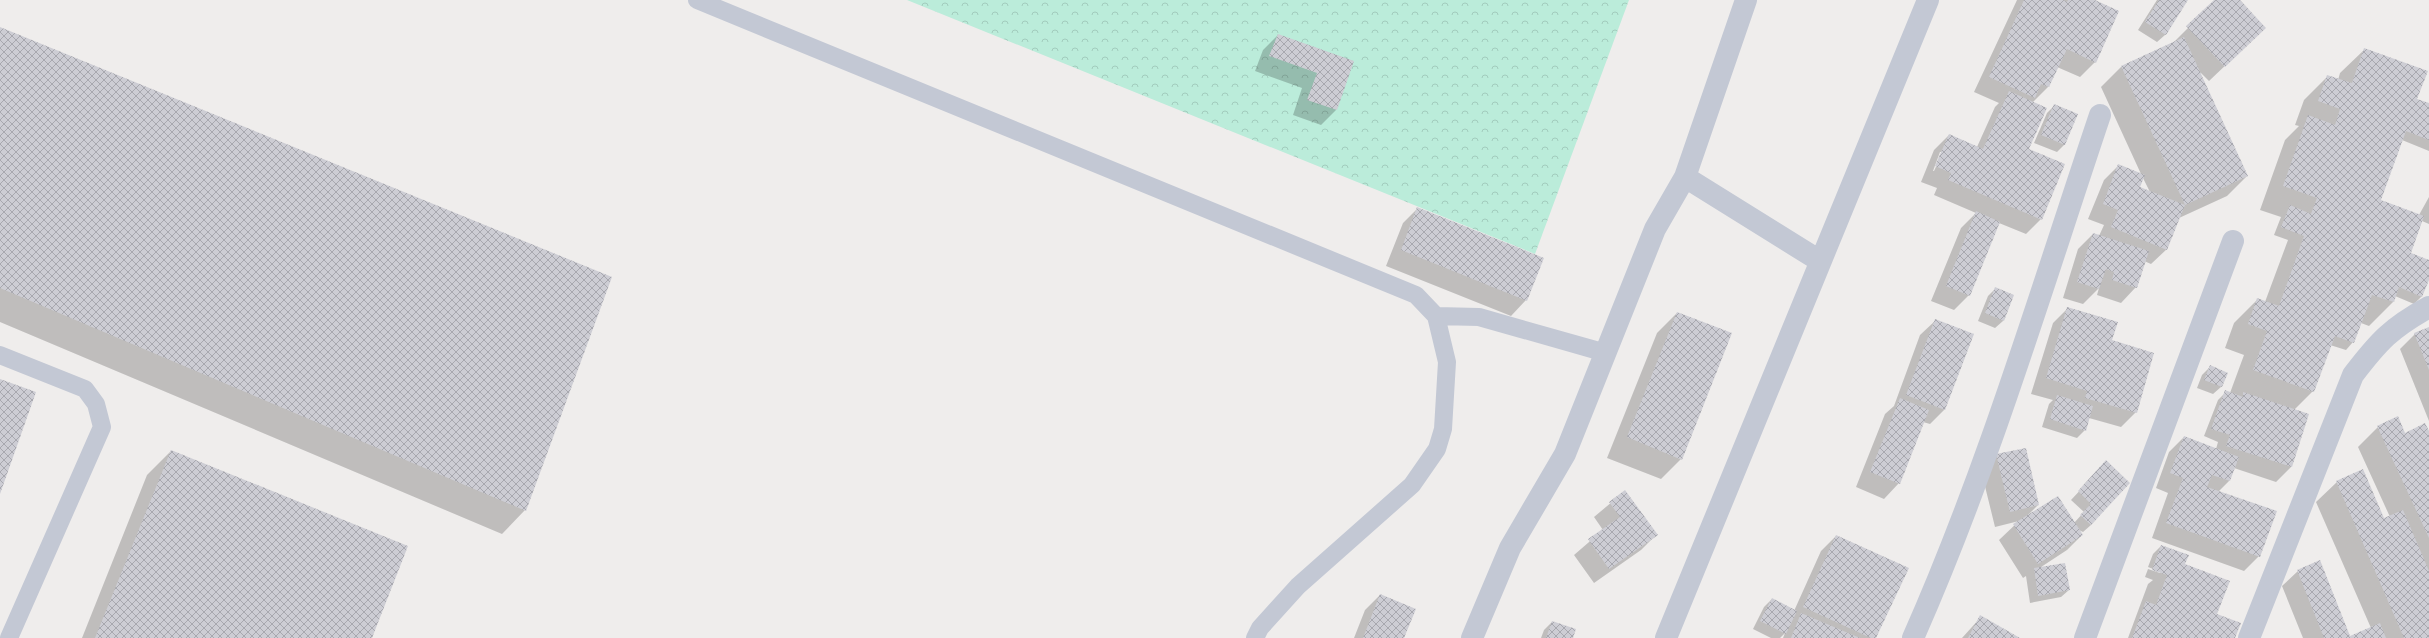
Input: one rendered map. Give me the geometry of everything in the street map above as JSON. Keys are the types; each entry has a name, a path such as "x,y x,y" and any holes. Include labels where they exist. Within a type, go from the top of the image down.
{"street":[{"path":"1472,638 1510,548 1565,454 1656,228 1684,177 1746,0"},
{"path":"1666,638 1928,0"},
{"path":"1913,638 1944,569 1996,424 2100,115"},
{"path":"1684,177 1820,262"},
{"path":"2084,638 2233,241"},
{"path":"2249,638 2354,375 2378,342 2402,322 2429,308"}],"lane":[{"path":"696,0 1416,295 1436,316 1447,362 1443,429 1437,449 1412,485 1298,586 1260,628 1255,638"},
{"path":"1436,316 1479,317 1606,353"},
{"path":"0,354 86,389 96,404 102,427 9,638"}],"green space":[{"path":"907,0 1629,0 1535,254"}],"building":[{"path":"2024,0 2063,0 2067,2 2068,0 2095,0 2119,11 2096,63 2067,49 2049,87 2041,84 2035,98 1989,77"},
{"path":"2159,0 2188,0 2166,35 2145,22"},
{"path":"2214,0 2240,0 2266,28 2225,67 2186,26"},
{"path":"0,27 612,277 526,511 0,288"},
{"path":"1278,34 1354,61 1337,110 1307,100 1317,73 1269,56"},
{"path":"2184,37 2248,176 2185,205 2121,66"},
{"path":"2364,48 2428,71 2417,99 2429,103 2429,140 2406,131 2381,200 2424,216 2411,253 2429,260 2429,280 2422,297 2399,287 2394,302 2372,295 2354,343 2335,336 2314,392 2253,370 2267,331 2248,324 2257,298 2279,306 2304,236 2281,227 2290,205 2311,214 2317,198 2283,186 2308,115 2335,125 2340,109 2318,101 2327,75 2352,83"},
{"path":"2009,91 2047,108 2029,149 2065,164 2042,220 1948,180 1951,173 1935,166 1949,134 1983,149"},
{"path":"2054,104 2078,114 2065,145 2041,135"},
{"path":"2118,164 2145,175 2140,187 2185,205 2167,250 2111,227 2118,210 2103,204"},
{"path":"1417,207 1544,258 1527,301 1401,250"},
{"path":"1976,211 2000,222 1970,296 1946,286"},
{"path":"2093,233 2149,251 2137,288 2112,280 2114,272 2106,269 2099,289 2077,282"},
{"path":"1995,287 2014,295 2004,321 1985,313"},
{"path":"2067,307 2118,322 2112,340 2154,353 2137,413 2085,398 2087,391 2046,378"},
{"path":"1677,312 1732,333 1682,460 1627,437"},
{"path":"1935,319 1974,334 1945,410 1906,395"},
{"path":"2429,327 2429,370 2414,333"},
{"path":"2210,365 2228,373 2222,387 2204,380"},
{"path":"0,379 36,392 0,494"},
{"path":"2225,390 2243,397 2243,392 2309,414 2292,467 2226,446 2230,435 2211,429"},
{"path":"2057,395 2093,406 2086,431 2050,419"},
{"path":"1900,398 1929,410 1900,484 1870,472"},
{"path":"2398,416 2405,433 2425,423 2429,431 2429,538 2377,426"},
{"path":"2184,436 2239,457 2230,481 2212,475 2207,487 2277,511 2260,557 2166,523 2183,478 2170,473"},
{"path":"2026,448 2039,505 2010,512 1996,454"},
{"path":"171,450 408,546 372,638 95,638"},
{"path":"2106,460 2130,483 2091,525 2080,515 2091,504 2078,491"},
{"path":"2363,469 2384,518 2403,510 2429,571 2429,638 2404,638 2336,481"},
{"path":"1625,490 1658,535 1609,569 1588,539 1620,517 1609,502"},
{"path":"2058,496 2083,535 2038,564 2013,524"},
{"path":"1836,535 1909,568 1876,638 1871,638 1803,607"},
{"path":"2161,545 2189,555 2185,564 2230,581 2217,614 2241,623 2235,638 2132,638 2146,601 2156,605 2167,575 2152,570"},
{"path":"2320,560 2350,636 2380,623 2386,638 2324,638 2297,570"},
{"path":"2065,563 2070,590 2038,596 2034,568"},
{"path":"1380,594 1416,609 1404,638 1363,638"},
{"path":"1772,598 1797,611 1786,634 1760,621"},
{"path":"1801,613 1860,638 1791,638"},
{"path":"1980,615 2020,638 1968,638"},
{"path":"1552,621 1576,629 1573,638 1546,638"}]}
